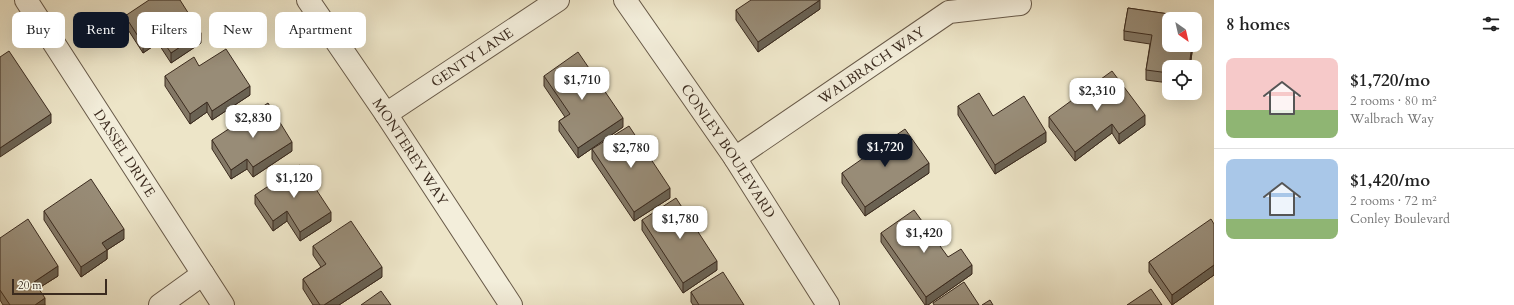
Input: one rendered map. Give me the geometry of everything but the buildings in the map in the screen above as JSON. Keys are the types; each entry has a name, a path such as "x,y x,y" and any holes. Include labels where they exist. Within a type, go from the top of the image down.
{"street":[{"name":"DASSEL DRIVE","path":"26,0 223,305"},
{"name":"MONTEREY WAY","path":"308,0 386,114 511,305"},
{"name":"GENTY LANE","path":"386,114 558,0"},
{"name":"CONLEY BOULEVARD","path":"625,0 735,158 828,305"},
{"name":"WALBRACH WAY","path":"735,158 949,12 1020,4"},
{"path":"160,305 203,274"}]}
